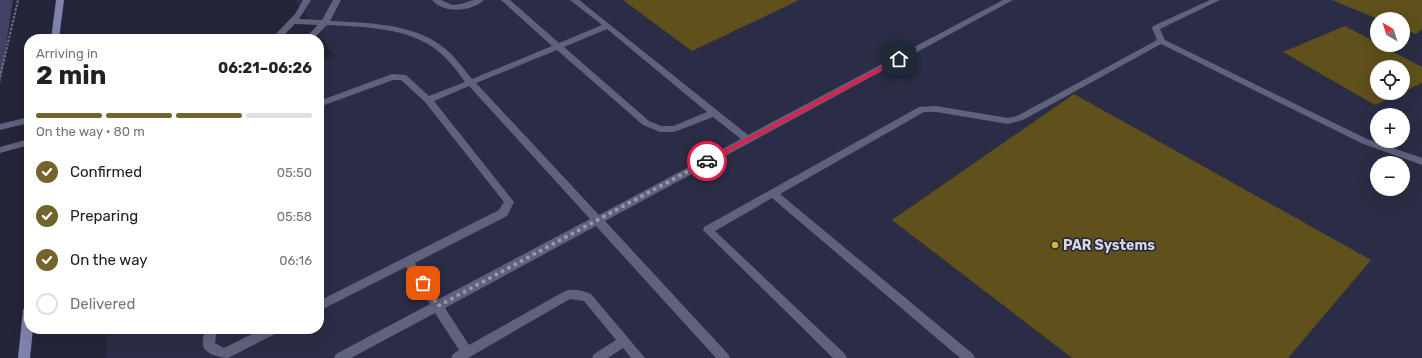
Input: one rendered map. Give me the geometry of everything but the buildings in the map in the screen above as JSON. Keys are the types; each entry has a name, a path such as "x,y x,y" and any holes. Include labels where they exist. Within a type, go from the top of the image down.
{"street":[{"path":"56,34 60,0"},
{"path":"280,34 293,21 307,0"},
{"path":"313,34 325,23 337,0"},
{"path":"436,0 446,8 458,8 480,0"},
{"path":"505,0 560,46 646,123 660,129 674,129 714,112"},
{"path":"574,0 747,140"},
{"path":"340,358 1009,0"},
{"path":"1216,0 1156,28 1161,41 1364,141 1420,159"},
{"path":"293,21 407,31 426,39 441,48 471,83 724,358"},
{"path":"428,100 608,26"},
{"path":"841,358 708,230 922,109 936,109 1008,121 1020,118 1161,41"},
{"path":"324,102 392,77 403,77 428,100 509,202 503,213 324,303"},
{"path":"0,127 24,121"},
{"path":"0,150 24,143"},
{"path":"773,193 969,358"},
{"path":"408,261 438,306 462,355 569,294 587,297 640,358"},
{"path":"24,358 26,334"},
{"path":"210,334 209,346 224,354 263,334"},
{"path":"598,358 625,341"}],"path":[{"path":"0,78 18,0"}],"shaded area":[{"path":"0,0 13,0 0,86"},
{"path":"295,0 1422,0 1422,358 107,358 106,334 324,334 324,60 335,56 324,41 324,34 319,34"}],"way so far":[{"path":"423,283 438,306 707,161"}],"place":[{"name":"PAR Systems","path":"1055,245"}],"route":[{"path":"707,161 899,59"}]}
